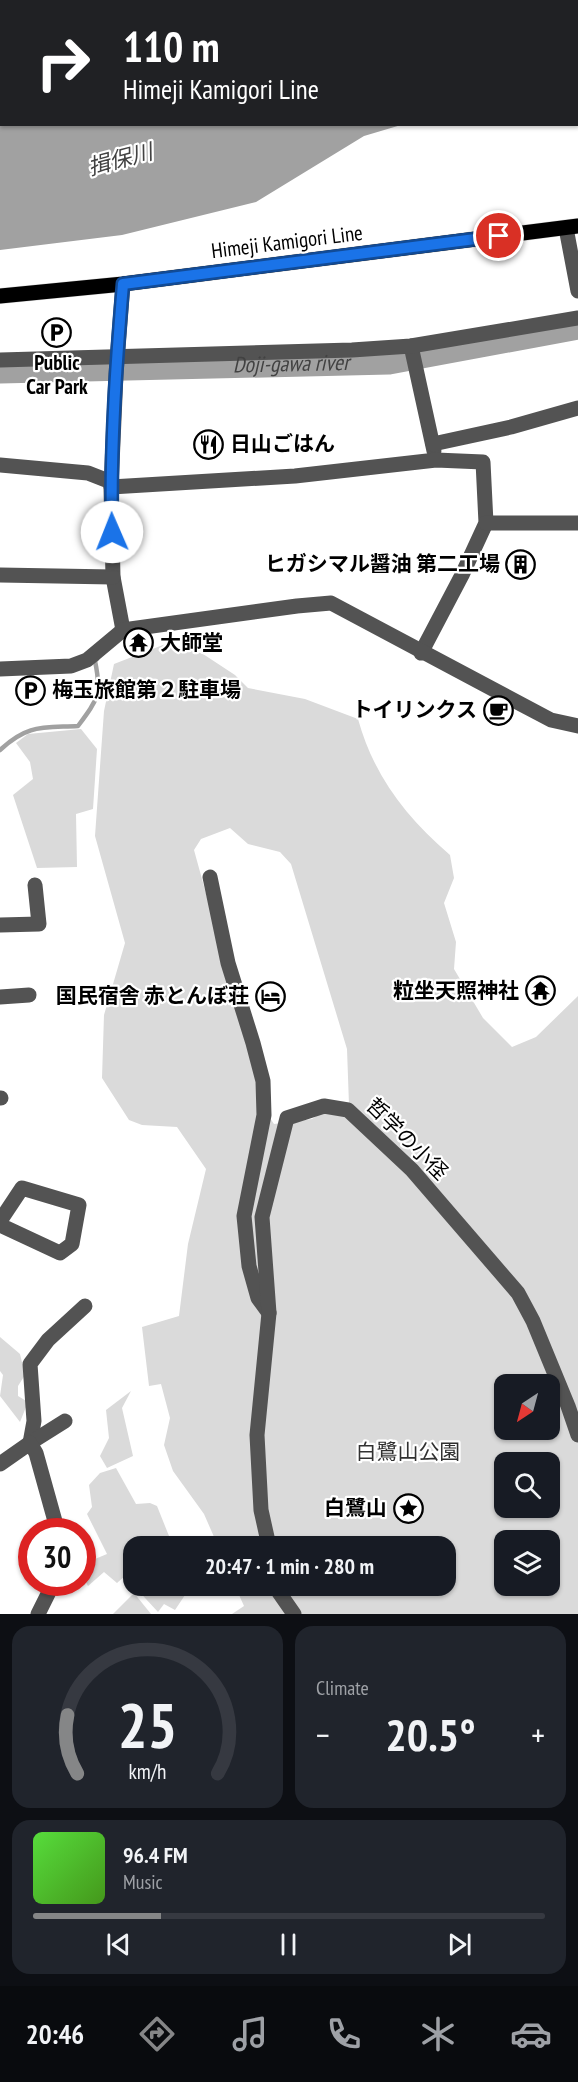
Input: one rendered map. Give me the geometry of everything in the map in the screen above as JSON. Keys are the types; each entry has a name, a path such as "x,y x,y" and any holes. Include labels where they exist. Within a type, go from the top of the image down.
{"main road":[{"name":"Himeji Kamigori Line","path":"0,296 123,284 572,227"}],"street":[{"path":"572,227 578,291"},
{"path":"123,284 111,485 113,577 123,630"},
{"path":"0,360 352,350 411,346 578,318"},
{"path":"411,346 436,460"},
{"path":"433,444 511,428 578,408"},
{"path":"0,465 88,473 111,485 295,476 436,460 483,462 486,523 462,575 421,652"},
{"path":"486,523 578,523"},
{"path":"0,575 113,577"},
{"path":"0,669 71,666 87,660 123,630 331,603 550,720 578,726"},
{"path":"210,877 228,963 254,1043 263,1082 264,1115 244,1215 249,1266 258,1298 269,1312"},
{"path":"0,925 39,924 35,885"},
{"path":"0,997 29,995"},
{"name":"哲学の小径","path":"267,1536 261,1510 257,1436 269,1312 262,1217 287,1118 324,1106 348,1110 412,1170 518,1293 533,1322 578,1435"},
{"path":"22,1188 79,1205 72,1245 60,1253 0,1223 22,1188"},
{"path":"54,1518 36,1453 30,1443 34,1421 30,1364 48,1340 85,1306"},
{"path":"0,1464 65,1420"},
{"path":"38,1614 47,1596"},
{"path":"281,1596 294,1614"}],"green space":[{"name":"白鷺山公園","path":"168,643 203,654 235,675 248,688 305,699 358,719 373,759 393,794 419,825 450,855 454,878 444,903 456,942 454,969 483,1018 512,1047 536,1037 578,996 578,1614 232,1614 244,1606 240,1596 456,1596 456,1536 214,1536 204,1514 173,1471 164,1445 170,1418 161,1384 149,1386 142,1327 179,1316 188,1244 206,1169 177,1127 142,1125 129,1120 102,1078 104,1015 125,943 95,836 104,711 114,664","holes":["230,828 248,844 280,852 291,864 347,1049 349,1105 339,1101 312,1119 274,1124 266,1112 194,850 201,839"]},
{"path":"81,729 97,749 93,809 76,814 77,867 37,868 13,795 33,779 30,762 16,743 28,734"},
{"path":"0,1337 20,1354 25,1375 18,1386 18,1396 28,1402 20,1422 0,1396 3,1375 0,1371"},
{"path":"131,1391 122,1408 133,1456 107,1468 100,1456 109,1438 106,1410"},
{"path":"116,1468 136,1504 150,1503 157,1506 169,1536 123,1536 123,1578 117,1583 104,1572 96,1579 96,1559 107,1554 96,1532 96,1518 89,1518 87,1514 92,1507 89,1485 100,1473"},
{"path":"131,1596 136,1596 151,1614 113,1614"},
{"path":"143,1596 184,1596 175,1610 164,1604 158,1612"}],"water":[{"name":"揖保川","path":"0,126 398,126 364,136 256,202 122,235 0,250"}],"waterway":[{"name":"Doji-gawa river","path":"0,370 389,361 578,326"},
{"path":"0,750 19,736 36,729 78,726 97,696 98,681 95,661 97,659"}],"place":[{"name":"Public Car Park","path":"57,332"},
{"name":"日山ごはん","path":"209,444"},
{"name":"ヒガシマル醤油 第二工場","path":"521,564"},
{"name":"大師堂","path":"139,643"},
{"name":"梅玉旅館第２駐車場","path":"31,690"},
{"name":"トイリンクス","path":"498,710"},
{"name":"粒坐天照神社","path":"540,991"},
{"name":"国民宿舎 赤とんぼ荘","path":"270,996"},
{"name":"白鷺山","path":"408,1508"}],"route":[{"path":"112,532 111,487 116,374 123,284 499,236"}]}
